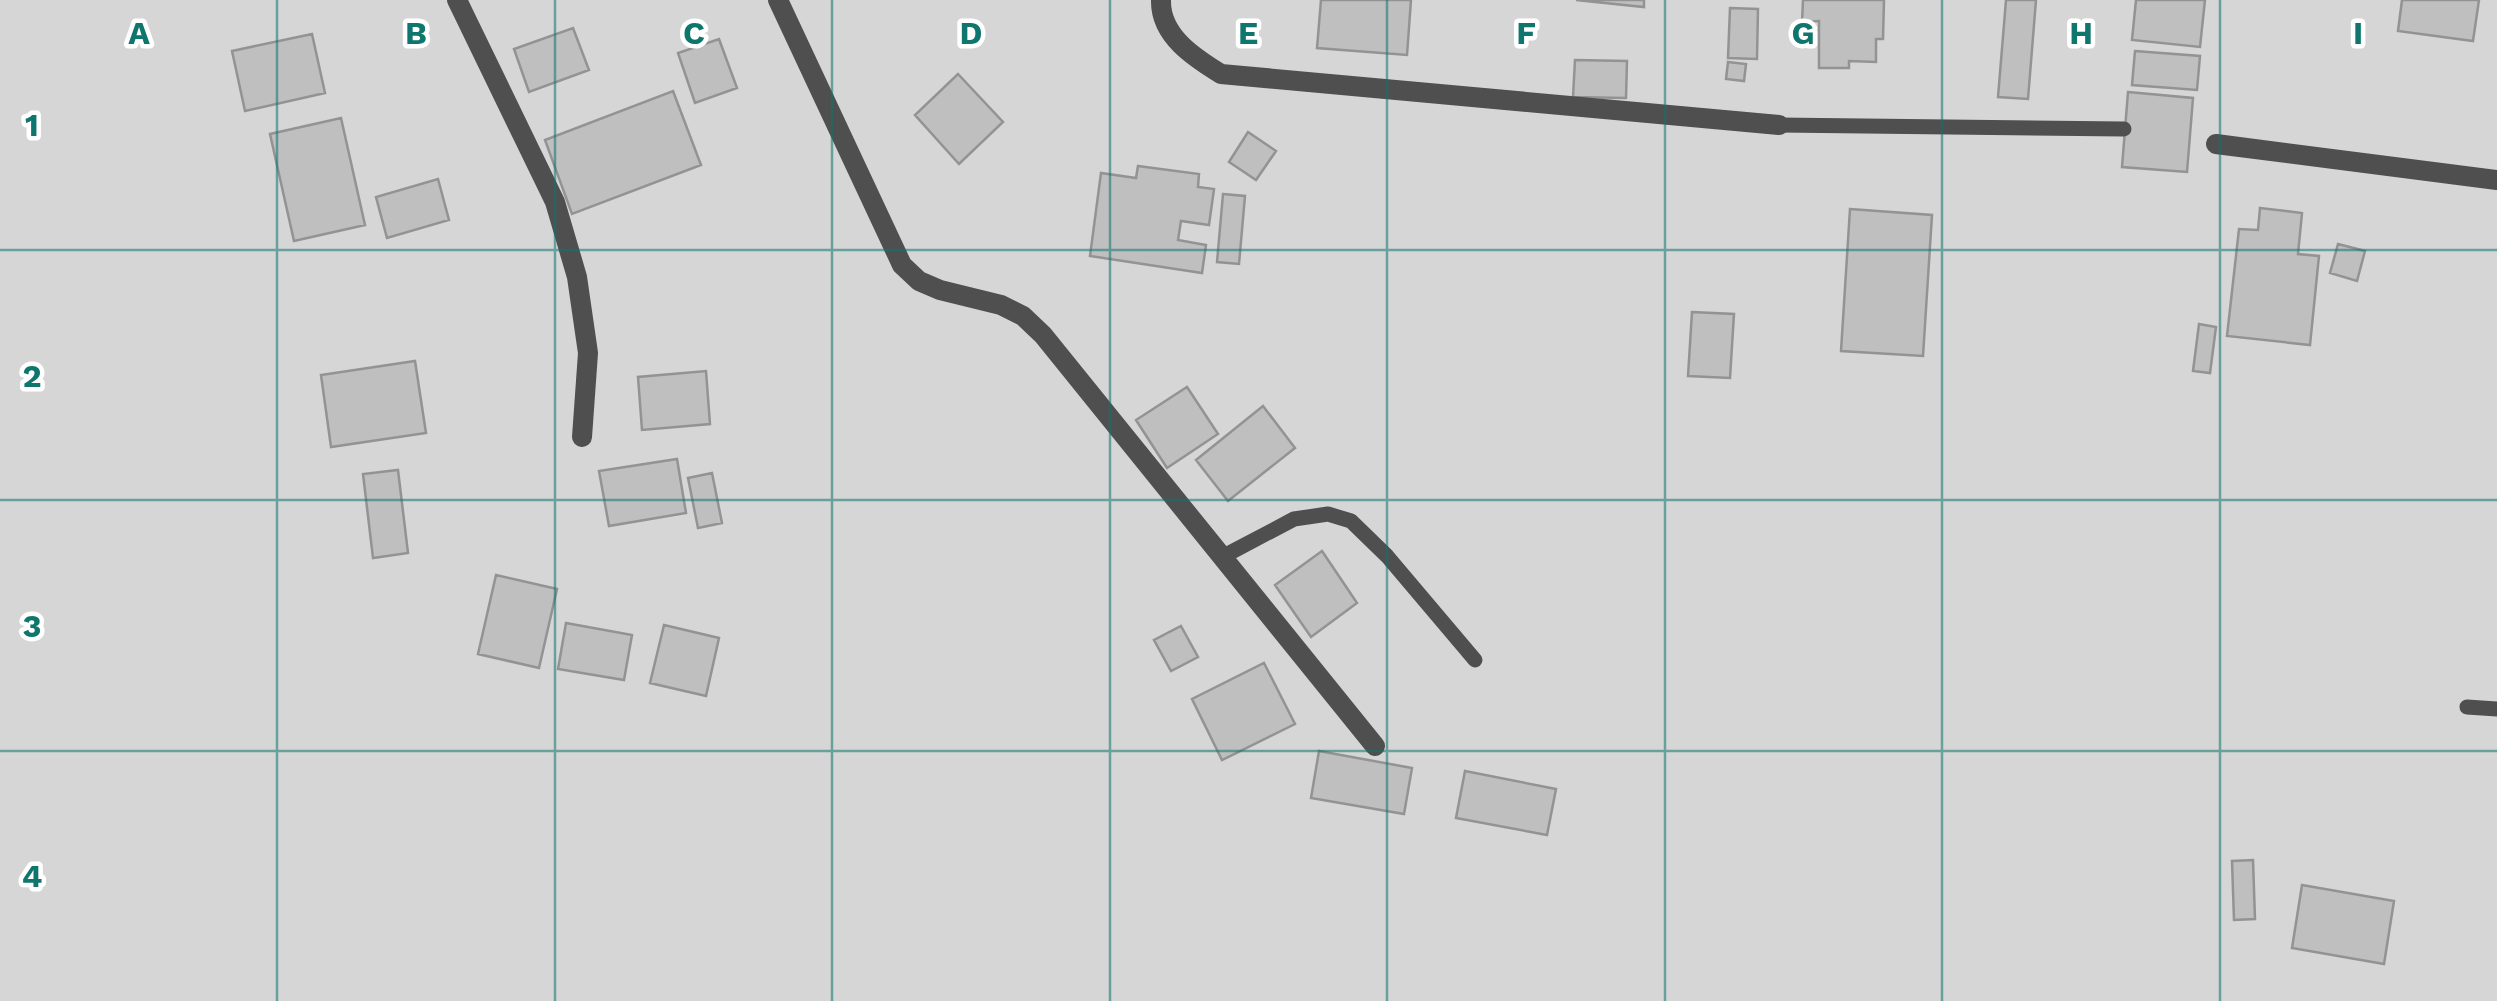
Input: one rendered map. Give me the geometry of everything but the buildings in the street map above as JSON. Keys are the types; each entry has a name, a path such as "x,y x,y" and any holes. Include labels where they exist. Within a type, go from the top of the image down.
{"street":[{"path":"458,0 555,202 572,258 588,353 582,437"},
{"path":"778,0 902,264 930,286 1001,305 1023,316 1043,336 1375,746"},
{"path":"1161,0 1173,36 1192,56 1222,74 1778,125"},
{"path":"2216,144 2497,180"}],"lane":[{"path":"1778,125 2124,130"},
{"path":"1222,557 1294,519 1328,514 1351,520 1387,556 1475,660"},
{"path":"2467,708 2497,709"}],"shaded area":[{"path":"0,0 2497,0 2497,1001 0,1001"}]}
